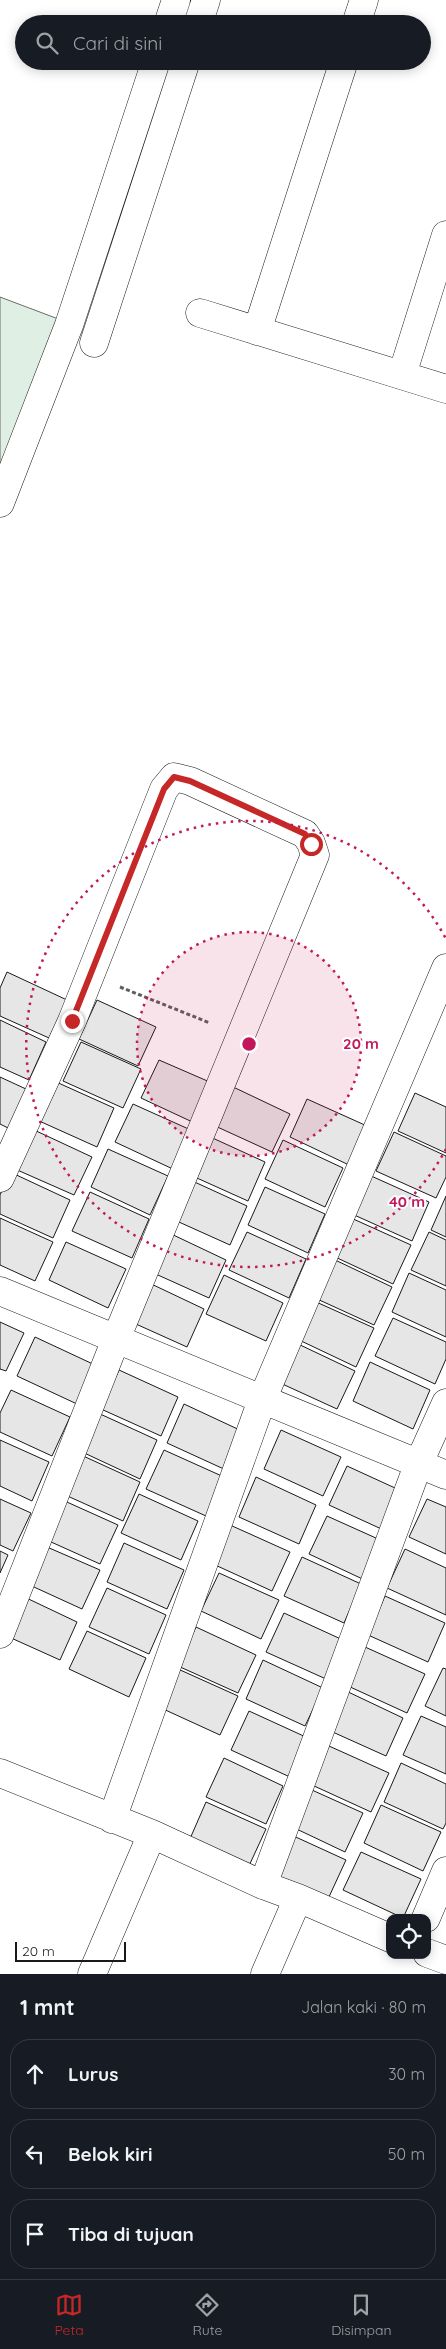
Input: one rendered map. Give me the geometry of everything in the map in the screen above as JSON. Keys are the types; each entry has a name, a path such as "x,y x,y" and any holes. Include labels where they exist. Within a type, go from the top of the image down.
{"street":[{"path":"171,15 176,0"},
{"path":"201,15 206,0"},
{"path":"359,15 364,0"},
{"path":"0,503 69,325 153,70"},
{"path":"94,343 183,70"},
{"path":"257,330 341,70"},
{"path":"402,375 446,235"},
{"path":"200,313 446,389"},
{"path":"0,1178 72,1021 164,789 174,777 190,781 305,834 314,855 239,1034 218,1094 116,1339 0,1634"},
{"path":"112,1819 262,1400 446,968"},
{"path":"0,1291 446,1475"},
{"path":"262,1885 418,1465 446,1403"},
{"path":"0,1773 152,1834 262,1885 298,1898 386,1936"},
{"path":"92,1974 152,1834"},
{"path":"428,1914 446,1871"},
{"path":"265,1974 298,1898"},
{"path":"431,1954 446,1960"}],"path":[{"path":"89,975 239,1034"}],"green space":[{"path":"0,297 61,320 0,494"}],"building":[{"path":"7,972 67,1000 49,1038 0,1016 0,988"},
{"path":"97,1000 156,1027 138,1066 79,1039"},
{"path":"0,1020 46,1042 29,1080 0,1067"},
{"path":"81,1042 141,1069 123,1108 63,1081"},
{"path":"159,1060 219,1086 201,1126 141,1098"},
{"path":"0,1077 26,1089 8,1128 0,1124"},
{"path":"54,1081 114,1108 97,1147 37,1120"},
{"path":"231,1086 290,1114 272,1152 213,1125"},
{"path":"415,1093 446,1107 446,1153 398,1131"},
{"path":"307,1099 367,1126 349,1165 290,1137"},
{"path":"133,1104 193,1131 175,1170 115,1142"},
{"path":"32,1129 92,1157 74,1195 15,1169"},
{"path":"394,1132 446,1156 446,1177 436,1198 376,1171"},
{"path":"206,1135 265,1162 248,1201 188,1174"},
{"path":"283,1140 343,1168 325,1207 265,1179"},
{"path":"108,1149 168,1176 150,1215 91,1187"},
{"path":"10,1172 70,1200 53,1238 0,1214 0,1195"},
{"path":"369,1175 429,1202 412,1241 352,1214"},
{"path":"188,1179 247,1206 230,1245 170,1218"},
{"path":"265,1187 325,1214 308,1253 248,1225"},
{"path":"90,1192 149,1219 132,1258 72,1231"},
{"path":"446,1196 446,1237 431,1230"},
{"path":"0,1218 53,1242 35,1281 0,1265"},
{"path":"351,1218 411,1245 393,1284 333,1256"},
{"path":"167,1232 226,1260 209,1298 149,1271"},
{"path":"247,1232 306,1259 289,1298 229,1270"},
{"path":"429,1232 446,1240 446,1286 411,1270"},
{"path":"66,1242 126,1269 108,1308 49,1280"},
{"path":"333,1259 392,1287 374,1325 315,1298"},
{"path":"409,1273 446,1290 446,1337 392,1312"},
{"path":"224,1275 283,1303 266,1341 206,1314"},
{"path":"145,1281 204,1309 187,1347 127,1320"},
{"path":"314,1301 374,1328 356,1367 297,1339"},
{"path":"393,1318 446,1342 446,1359 435,1384 375,1356"},
{"path":"0,1322 24,1333 6,1371 0,1369"},
{"path":"35,1337 95,1365 77,1404 17,1376"},
{"path":"296,1343 355,1371 337,1409 278,1382"},
{"path":"370,1362 430,1390 413,1429 353,1401"},
{"path":"119,1370 178,1397 161,1436 101,1409"},
{"path":"11,1390 70,1417 52,1456 0,1432 0,1413"},
{"path":"184,1404 244,1432 226,1470 167,1443"},
{"path":"98,1413 157,1440 140,1479 80,1451"},
{"path":"281,1430 341,1457 323,1496 264,1469"},
{"path":"0,1440 49,1462 32,1501 0,1486"},
{"path":"164,1450 224,1477 206,1516 146,1489"},
{"path":"81,1455 140,1482 123,1521 63,1494"},
{"path":"347,1466 406,1493 388,1532 329,1505"},
{"path":"256,1477 316,1505 299,1544 239,1517"},
{"path":"139,1494 198,1521 181,1560 121,1533"},
{"path":"58,1498 118,1525 100,1564 40,1537"},
{"path":"0,1499 31,1513 13,1551 0,1545"},
{"path":"427,1499 446,1507 446,1554 409,1537"},
{"path":"327,1516 387,1543 369,1582 309,1554"},
{"path":"230,1525 290,1552 272,1591 213,1564"},
{"path":"124,1543 184,1570 167,1609 107,1582"},
{"path":"40,1544 100,1570 82,1609 23,1582"},
{"path":"405,1549 446,1568 446,1615 387,1588"},
{"path":"0,1551 8,1555 0,1573"},
{"path":"302,1557 361,1584 344,1623 284,1596"},
{"path":"219,1573 279,1600 261,1639 201,1611"},
{"path":"107,1588 166,1615 149,1654 89,1627"},
{"path":"18,1594 77,1622 60,1660 0,1633"},
{"path":"385,1596 445,1623 428,1662 368,1635"},
{"path":"284,1613 343,1640 326,1679 266,1652"},
{"path":"196,1627 256,1655 238,1693 178,1666"},
{"path":"87,1631 146,1658 129,1697 69,1669"},
{"path":"365,1647 425,1674 407,1713 348,1686"},
{"path":"263,1660 323,1688 305,1726 246,1699"},
{"path":"443,1668 446,1669 446,1716 425,1706"},
{"path":"178,1669 238,1696 220,1735 161,1708"},
{"path":"344,1690 403,1718 386,1756 326,1729"},
{"path":"249,1711 308,1738 290,1777 231,1750"},
{"path":"421,1716 446,1727 446,1774 403,1755"},
{"path":"329,1746 389,1773 371,1812 312,1785"},
{"path":"224,1758 283,1786 266,1824 206,1797"},
{"path":"401,1763 446,1784 446,1823 443,1829 384,1802"},
{"path":"303,1786 363,1813 345,1852 286,1824"},
{"path":"206,1802 266,1829 248,1868 189,1841"},
{"path":"381,1805 441,1832 423,1871 364,1843"},
{"path":"287,1833 346,1860 328,1899 269,1872"},
{"path":"361,1852 421,1879 405,1914 394,1914 343,1890"}],"route":[{"path":"72,1021 164,789 174,777 190,781 305,834 311,844"}]}
